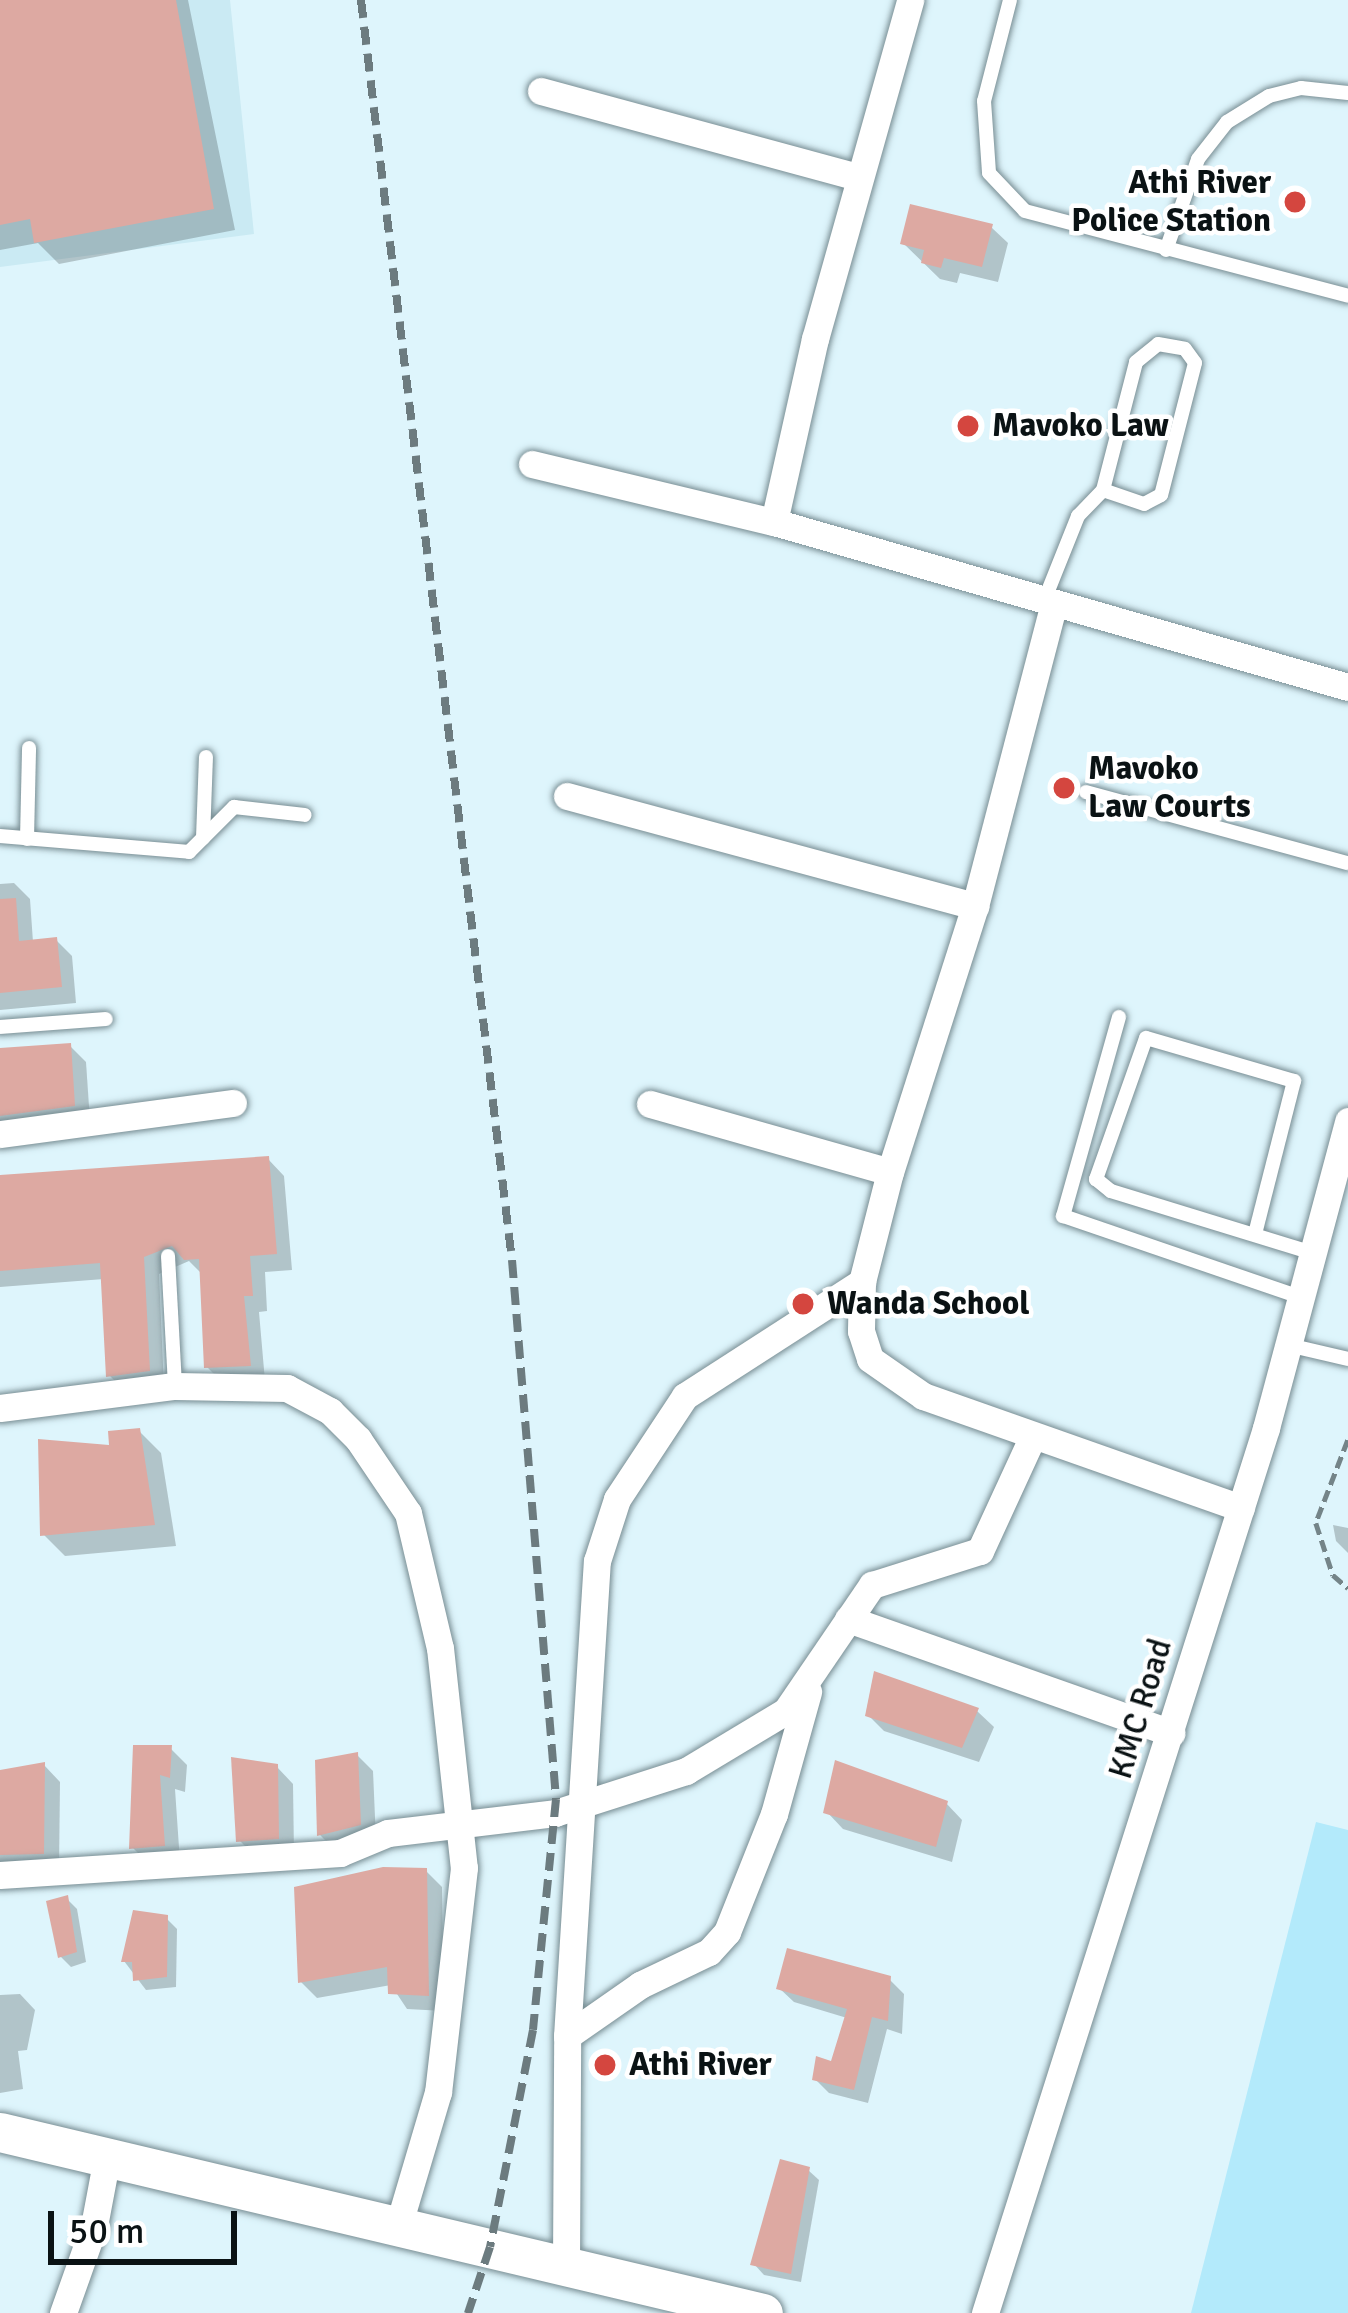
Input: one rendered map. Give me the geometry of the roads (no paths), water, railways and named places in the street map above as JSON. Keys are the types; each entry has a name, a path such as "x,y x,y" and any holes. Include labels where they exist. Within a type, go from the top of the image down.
{"main road":[{"path":"0,2132 763,2313"}],"street":[{"path":"775,522 857,177 910,0"},
{"path":"541,91 857,177"},
{"path":"532,464 775,522 1348,686"},
{"path":"1049,602 975,906 890,1172 862,1282 861,1331 882,1371 1032,1438 1240,1508"},
{"path":"567,796 975,906"},
{"path":"0,1134 232,1103"},
{"path":"650,1104 890,1172"},
{"name":"KMC Road","path":"985,2313 1171,1733 1312,1253 1339,1189 1348,1121"},
{"path":"566,2265 567,2036 586,1805 597,1561 616,1499 685,1396 862,1282"},
{"path":"0,1408 175,1386 252,1383 307,1397 358,1439 396,1490 429,1582 463,1830 464,1918 447,2037 399,2224"},
{"path":"567,2036 640,1985 709,1952 727,1932 774,1814 809,1688 848,1619 872,1586 952,1566 980,1551 1032,1438"},
{"path":"848,1619 1171,1733"},
{"path":"0,1875 340,1853 388,1833 463,1830 586,1805 739,1747 809,1688"},
{"path":"63,2313 94,2227 106,2157"}],"lane":[{"path":"1010,0 984,101 989,173 1025,211 1348,296"},
{"path":"1166,250 1206,142 1227,122 1268,96 1301,88 1348,93"},
{"path":"1049,602 1078,515 1103,490 1136,362 1158,344 1185,349 1196,363 1161,495 1144,504 1103,490"},
{"path":"27,838 29,748"},
{"path":"202,844 206,757"},
{"path":"1086,792 1348,863"},
{"path":"0,836 189,852 202,844 234,806 304,814"},
{"path":"1118,1017 1063,1216 1300,1297"},
{"path":"0,1028 106,1019"},
{"path":"1255,1234 1296,1095 1294,1081 1146,1038 1096,1179 1255,1234 1312,1253"},
{"path":"168,1256 175,1386"},
{"path":"1288,1345 1348,1359"}],"railway":[{"path":"361,0 512,1260 556,1799 533,2030 490,2247 468,2313"}],"place":[{"name":"Athi River Police Station","path":"1295,202"},
{"name":"Mavoko Law","path":"968,426"},
{"name":"Mavoko Law Courts","path":"1064,788"},
{"name":"Wanda School","path":"803,1304"},
{"name":"Athi River","path":"605,2065"}]}
